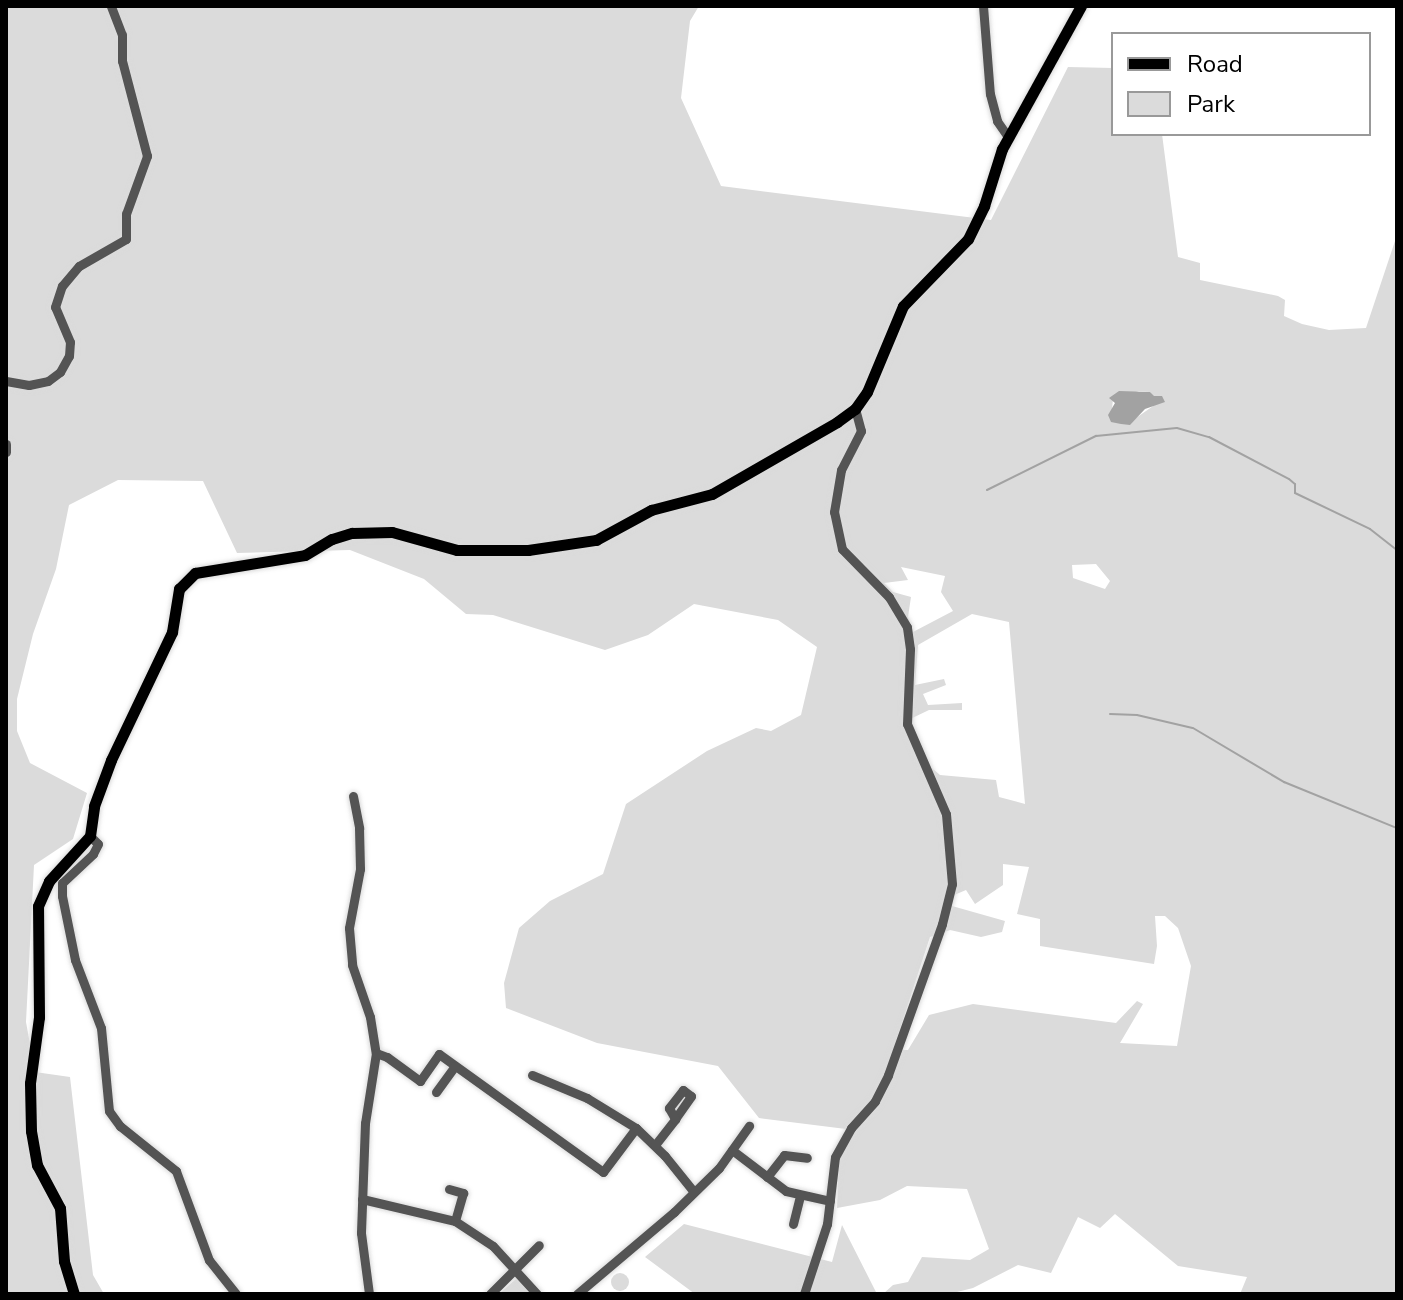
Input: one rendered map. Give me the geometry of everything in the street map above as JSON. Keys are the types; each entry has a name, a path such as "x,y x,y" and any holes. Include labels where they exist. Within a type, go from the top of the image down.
{"main road":[{"path":"74,1294 64,1261 60,1208 37,1165 31,1131 30,1083 39,1017 38,906 49,881 90,836 94,806 111,760 172,632 179,589 195,573 305,555 332,539 352,533 392,532 457,550 528,550 596,540 651,510 712,494 855,409 867,392 903,306 952,257 977,223 1008,137 1081,6"}],"street":[{"path":"6,381 29,385 48,381 60,372 69,356 70,342 55,307 68,275 126,239 126,214 131,194 147,162 122,61 122,35 111,6"},
{"path":"983,6 990,94 997,121 1008,137"},
{"path":"804,1294 827,1224 835,1157 851,1128 875,1101 888,1075 942,924 952,884 946,814 907,724 910,649 907,627 889,597 842,549 834,512 841,470 861,431 855,409"},
{"path":"6,444 6,452"},
{"path":"353,796 359,828 360,869 349,928 352,965 370,1017 376,1053 365,1123 361,1233 369,1294"},
{"path":"90,836 98,844 93,854 62,883 62,896 75,960 101,1028 109,1111 120,1126 176,1171 209,1260 236,1294"},
{"path":"376,1053 387,1057 420,1081 439,1054 603,1172 636,1128"},
{"path":"436,1092 455,1066"},
{"path":"532,1075 587,1098 636,1128 655,1145 694,1192"},
{"path":"655,1145 675,1119"},
{"path":"577,1294 694,1192 749,1126"},
{"path":"732,1150 786,1191 830,1201"},
{"path":"767,1177 784,1155 807,1158"},
{"path":"449,1189 463,1193 455,1221"},
{"path":"793,1224 800,1195"},
{"path":"362,1199 455,1221 493,1246 537,1294"},
{"path":"490,1294 539,1245"},
{"path":"219,1294 223,1280"}],"green space":[{"path":"6,6 699,6 690,21 681,98 721,186 991,220 1068,67 1111,68 1111,136 1162,136 1178,257 1200,263 1200,280 1278,296 1285,300 1284,316 1302,324 1329,330 1366,328 1397,235 1397,1294 1240,1294 1247,1277 1178,1266 1115,1214 1100,1228 1078,1217 1051,1273 1018,1265 973,1288 949,1294 883,1294 893,1285 908,1282 922,1257 970,1260 989,1249 967,1189 907,1186 880,1200 837,1208 839,1158 854,1130 759,1118 718,1066 597,1043 506,1008 504,983 519,928 550,901 603,874 626,804 707,751 756,728 771,731 801,715 817,647 778,620 694,604 648,635 605,650 493,615 466,614 424,579 350,550 237,553 203,481 118,480 69,505 56,569 33,634 17,699 17,731 30,763 87,793 73,839 34,865 26,1022 35,1072 70,1077 93,1275 104,1294 6,1294","holes":["1139,391 1150,392 1156,404 1136,418 1111,419 1113,399","1096,564 1110,581 1105,589 1073,578 1072,565","901,567 945,576 941,592 953,611 913,632 908,617 911,597 893,592 884,583 908,580","972,614 1009,622 1025,804 999,797 996,780 940,775 915,754 904,722 929,710 962,710 962,703 928,705 923,694 946,685 944,679 915,685 918,645","1003,864 1029,867 1017,914 1040,919 1040,946 1154,964 1157,946 1155,916 1165,916 1178,928 1191,966 1177,1046 1120,1043 1143,1004 1137,1001 1116,1023 973,1004 929,1015 908,1050 893,1050 930,937 950,930 981,937 1002,932 1005,921 945,904 947,898 966,890 975,904 1003,885"]},
{"path":"684,1224 832,1262 842,1225 877,1294 695,1294 645,1257"},
{"path":"620,1273 629,1282 620,1291 611,1282"},
{"path":"517,1278 530,1294 499,1294"}],"shaded area":[{"path":"1119,391 1150,392 1154,396 1162,396 1165,402 1145,409 1130,425 1111,422 1108,415 1115,403 1109,398"}],"waterway":[{"path":"987,490 1096,436 1177,428 1209,437 1289,479 1295,484 1295,493 1370,529 1397,550"},
{"path":"1110,714 1137,715 1193,728 1284,782 1397,828"}]}
